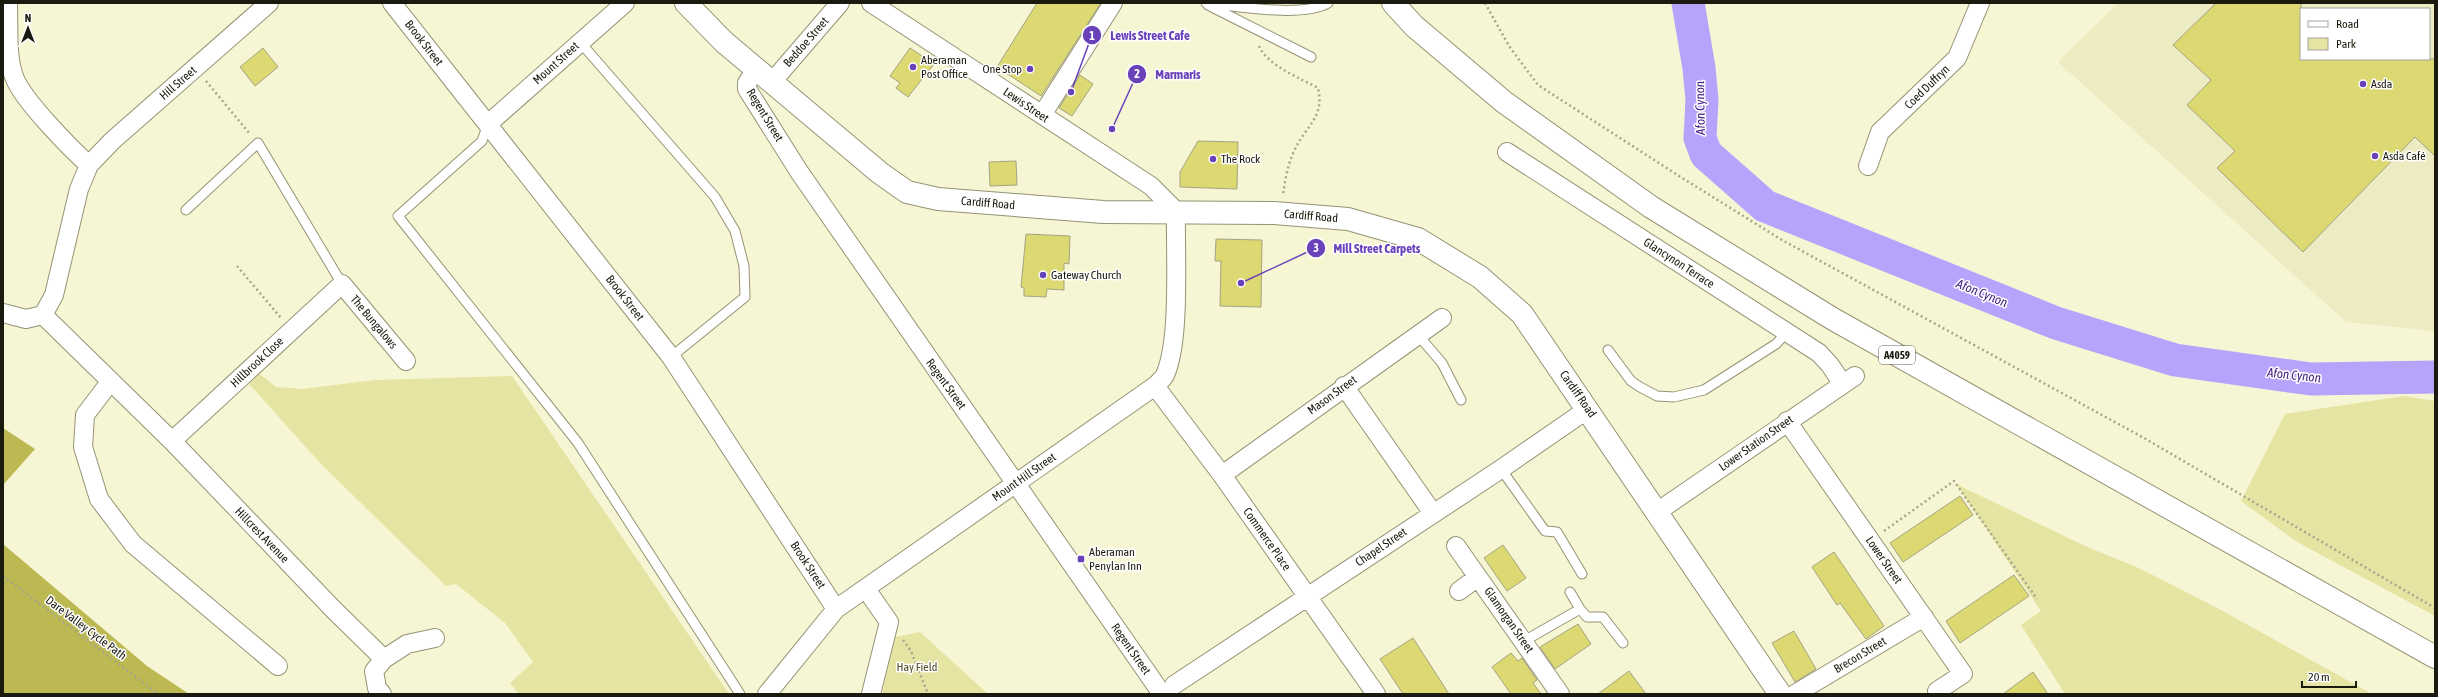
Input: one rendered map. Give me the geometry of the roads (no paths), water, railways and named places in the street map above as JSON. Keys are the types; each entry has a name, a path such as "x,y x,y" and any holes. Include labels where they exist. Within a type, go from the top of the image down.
{"main road":[{"name":"Cardiff Road","path":"686,3 724,42 880,173 907,192 938,199 1103,212 1176,211 1281,213 1348,219 1418,239 1480,277 1522,314 1588,409 1780,694"},
{"name":"A4059","path":"1393,3 1414,26 1504,102 1651,207 1834,319 2435,657"}],"street":[{"path":"3,313 26,319 43,315 54,296 79,189 89,165 71,149 15,80 11,56 8,3"},
{"name":"Hill Street","path":"89,165 112,141 269,3"},
{"name":"Brook Street","path":"392,3 671,357 836,608"},
{"name":"Mount Street","path":"488,124 625,3"},
{"name":"Beddoe Street","path":"764,76 840,3"},
{"name":"Lewis Street","path":"871,3 1151,186 1176,211"},
{"path":"1042,115 1113,3"},
{"name":"Coed Duffryn","path":"1868,166 1880,132 1957,58 1980,3"},
{"name":"Regent Street","path":"764,76 747,83 747,90 800,173 919,347 1168,689"},
{"name":"Glancynon Terrace","path":"1507,152 1819,353 1830,365 1848,380"},
{"name":"Mount Hill Street","path":"767,694 836,608 866,589 1016,482 1155,386 1165,376 1171,352 1174,324 1176,211"},
{"name":"Hillbrook Close","path":"172,441 342,284"},
{"name":"The Bungalows","path":"342,284 406,361"},
{"name":"Hillcrest Avenue","path":"43,315 172,441 332,609 384,659"},
{"name":"Mason Street","path":"1222,475 1344,386 1442,318"},
{"name":"Lower Station Street","path":"1657,512 1848,380"},
{"path":"110,382 85,415 83,448 99,499 133,544 278,666"},
{"name":"Commerce Place","path":"1155,386 1222,475 1376,694"},
{"path":"1344,386 1432,512"},
{"name":"Chapel Street","path":"1168,689 1432,512 1501,469 1588,409"},
{"name":"Lower Street","path":"1787,421 1963,674 1938,691"},
{"name":"Glamorgan Street","path":"1456,546 1560,694"},
{"path":"1459,591 1478,577"},
{"path":"866,589 889,622 871,694"},
{"name":"Brecon Street","path":"1795,694 1924,617"},
{"path":"382,694 376,688 374,671 384,659 407,644 435,638"}],"lane":[{"path":"1205,3 1278,10 1320,8 1328,3"},
{"path":"1205,3 1311,57"},
{"path":"580,42 715,197 735,231 744,266 745,297 671,357"},
{"path":"488,124 482,141 398,216 578,443 740,694"},
{"path":"186,210 258,144 342,284"},
{"path":"1608,350 1631,380 1640,387 1657,396 1674,397 1704,390 1776,344 1787,332"},
{"path":"1418,335 1442,363 1461,400"},
{"path":"1501,469 1545,531 1557,532 1582,574"},
{"path":"1570,592 1586,617 1603,617 1623,644"},
{"path":"1524,641 1580,609"}],"waterway":[{"name":"Afon Cynon","path":"1688,3 1699,68 1702,100 1700,138 1706,154 1765,206 2056,323 2175,360 2311,379 2435,377"}],"place":[{"name":"Aberaman Post Office","path":"913,67"},
{"name":"One Stop","path":"1030,69"},
{"name":"Asda","path":"2363,84"},
{"name":"Lewis Street Cafe","path":"1071,92"},
{"name":"Marmaris","path":"1112,129"},
{"name":"Asda Café","path":"2375,156"},
{"name":"The Rock","path":"1213,159"},
{"name":"Gateway Church","path":"1043,275"},
{"name":"Mill Street Carpets","path":"1241,283"},
{"name":"Aberaman Penylan Inn","path":"1081,559"}],"park label":[{"name":"Hay Field","path":"917,667"}]}
